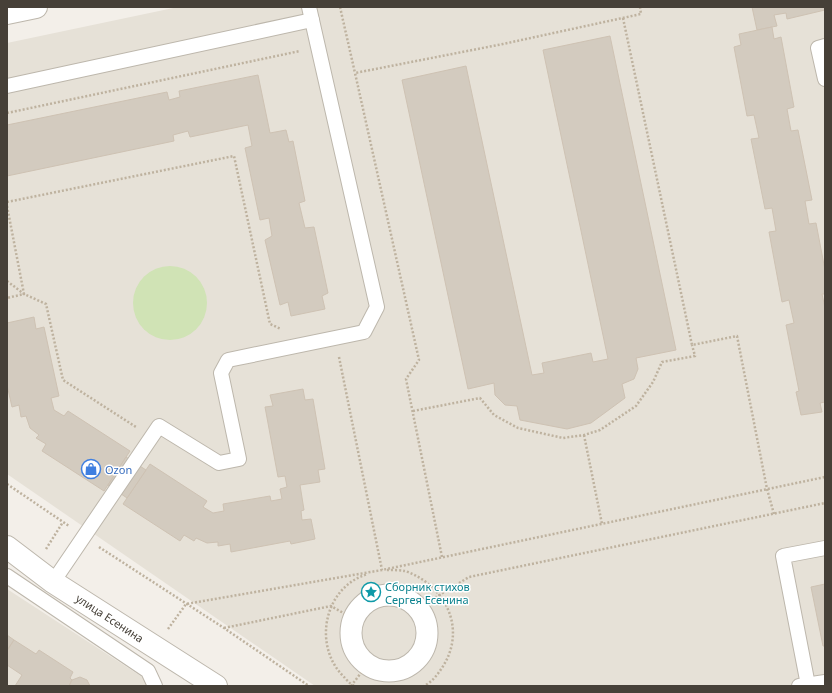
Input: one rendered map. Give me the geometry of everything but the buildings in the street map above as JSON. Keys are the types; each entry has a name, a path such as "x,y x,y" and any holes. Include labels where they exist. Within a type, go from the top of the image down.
{"street":[{"path":"7,13 36,7"},
{"name":"улица Есенина","path":"7,547 53,582 216,686"},
{"path":"383,595 396,596 408,600 418,608 424,618 427,631 426,643 422,654 414,663 403,670 391,672 378,670 367,665 358,656 352,644 351,632 354,619 360,608 370,600 383,595"}],"lane":[{"path":"7,86 310,14 377,307 364,332 228,360 221,373 239,459 219,463 159,426 53,582"},
{"path":"825,46 818,48 825,79"},
{"path":"825,548 783,556 803,685 825,682"},
{"path":"7,576 148,671 155,686"}],"path":[{"path":"340,7 419,360 406,379 442,557"},
{"path":"355,73 503,44 642,14 640,7"},
{"path":"413,411 480,398 494,415 518,428 563,438 584,435 600,430 636,406 653,382 662,362 695,356 623,18"},
{"path":"7,113 303,50"},
{"path":"7,202 234,156 270,324 288,332"},
{"path":"7,206 24,294 7,298"},
{"path":"7,228 11,227"},
{"path":"692,345 737,336 767,489 774,514"},
{"path":"584,435 602,524"},
{"path":"155,647 186,604 382,570 825,477"},
{"path":"7,484 309,686"},
{"path":"418,608 469,577 825,503"},
{"path":"367,665 352,686 336,669 327,649 325,628 331,606 343,588 361,576 382,570 404,571 424,579 440,594 450,612 453,632 451,652 442,670 424,686"},
{"path":"224,628 331,606 354,619"}],"shaded area":[{"path":"178,7 825,7 825,686 315,686 7,474 7,43"},
{"path":"7,589 156,686 7,686"}],"green space":[{"path":"170,266 191,272 201,282 207,303 201,324 191,334 170,340 149,334 139,324 133,303 139,282 149,272"}],"place":[{"name":"Ozon","path":"91,469"},
{"name":"Сборник стихов Сергея Есенина","path":"371,592"}]}
